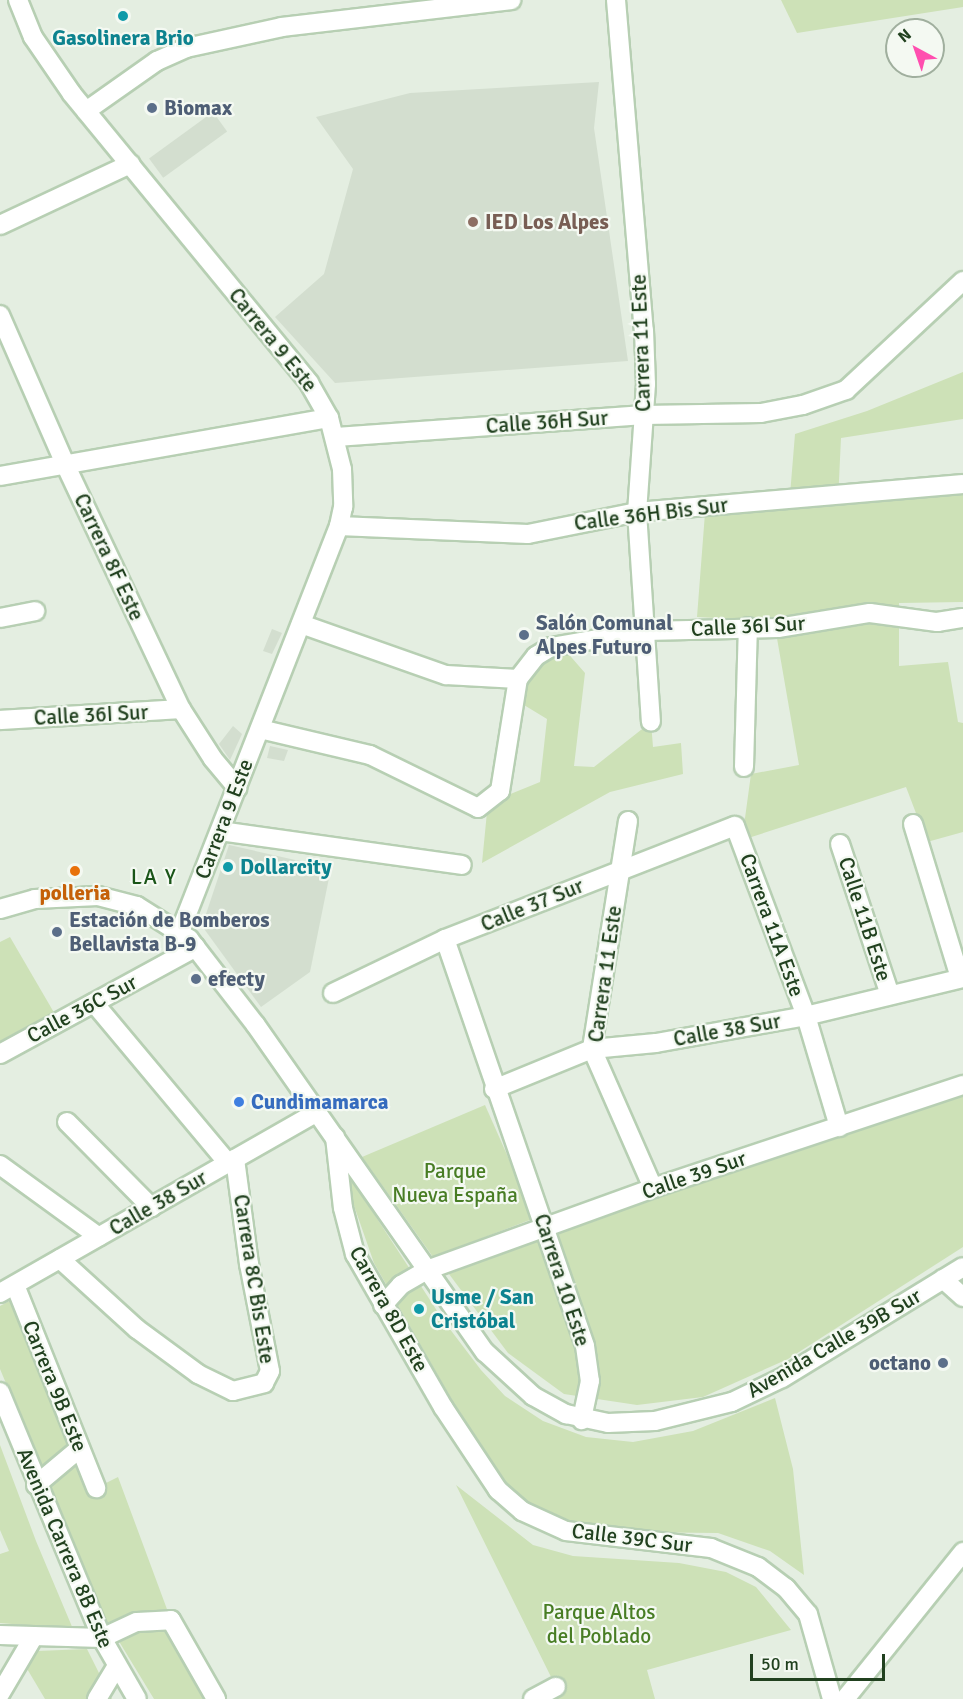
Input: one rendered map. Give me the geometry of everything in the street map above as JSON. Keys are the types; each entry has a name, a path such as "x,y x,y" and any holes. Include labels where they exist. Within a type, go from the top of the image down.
{"street":[{"name":"Carrera 9 Este","path":"18,0 41,51 86,111 309,383 329,418 336,437 344,487 339,526 180,931"},
{"path":"86,111 157,61 186,48 282,27 435,5 512,0"},
{"name":"Carrera 11 Este","path":"616,0 644,330 644,415 637,512 651,722"},
{"path":"0,225 130,164"},
{"name":"Calle 36H Sur","path":"336,437 644,415 761,413 846,390 963,281"},
{"name":"Carrera 8F Este","path":"0,315 65,464 181,710 213,759 237,788"},
{"path":"0,476 329,418"},
{"name":"Calle 36H Bis Sur","path":"339,526 528,534 637,512 963,484"},
{"path":"0,618 35,611"},
{"name":"Calle 36I Sur","path":"518,679 536,657 560,644 645,631 778,628 870,613 937,622 963,618"},
{"path":"260,729 370,755 470,806 486,804 500,790 518,679 446,675 301,624"},
{"path":"744,767 748,627"},
{"name":"Calle 36I Sur","path":"0,720 181,710"},
{"name":"Carrera 11 Este","path":"628,821 592,1049 653,1188"},
{"path":"912,824 962,978"},
{"name":"Calle 37 Sur","path":"333,993 445,939 735,826"},
{"name":"Carrera 11A Este","path":"735,826 806,1016 839,1127"},
{"path":"220,831 462,865"},
{"name":"Calle 11B Este","path":"840,844 890,995"},
{"path":"0,909 35,898 98,896 137,906 180,931 196,947 317,1112 499,1368 549,1407 582,1420"},
{"name":"Carrera 10 Este","path":"445,939 494,1089 546,1227 585,1346 590,1381 582,1420"},
{"name":"Calle 36C Sur","path":"0,1053 196,947"},
{"name":"Calle 38 Sur","path":"494,1089 592,1049 656,1043 806,1016 962,978"},
{"path":"94,1003 231,1161"},
{"name":"Calle 39 Sur","path":"383,1305 401,1285 428,1270 653,1188 963,1085"},
{"name":"Calle 38 Sur","path":"8,1289 317,1112"},
{"path":"67,1122 151,1207"},
{"name":"Carrera 8D Este","path":"335,1137 349,1236 383,1305 443,1407"},
{"name":"Carrera 8C Bis Este","path":"60,1259 137,1329 190,1368 233,1391 250,1389 264,1383 270,1371 231,1161"},
{"path":"0,1165 99,1237"},
{"name":"Avenida Calle 39B Sur","path":"582,1420 655,1421 732,1402 782,1378 963,1267"},
{"path":"942,1279 963,1297"},
{"name":"Carrera 9B Este","path":"8,1289 96,1488"},
{"name":"Avenida Carrera 8B Este","path":"0,1392 36,1485 102,1638 137,1699"},
{"name":"Calle 39C Sur","path":"443,1407 480,1467 522,1510 548,1524 582,1535 711,1548 743,1558 786,1588 811,1624 832,1699"},
{"path":"0,1417 15,1432"},
{"path":"36,1485 80,1448"},
{"path":"845,1699 963,1552"},
{"path":"0,1635 102,1638 137,1622 171,1620 216,1699"},
{"path":"0,1694 34,1636"},
{"path":"97,1699 117,1666"},
{"path":"533,1699 556,1687"}],"shaded area":[{"name":"IED Los Alpes","path":"599,82 594,128 628,361 335,383 275,317 324,274 353,169 316,117 410,93"},
{"path":"213,112 227,131 163,178 149,158"},
{"path":"272,629 282,633 272,654 263,651"},
{"path":"233,726 242,734 230,760 219,744"},
{"path":"270,746 288,750 284,761 267,758"},
{"path":"229,845 331,868 310,972 261,1007 202,926"}],"green space":[{"path":"781,0 963,0 963,7 797,33"},
{"path":"963,372 963,419 841,438 838,501 963,489 963,602 899,603 899,666 948,662 958,722 963,723 963,832 927,842 906,787 742,840 751,774 799,765 774,621 697,617 705,513 789,507 795,434 867,411"},
{"path":"565,650 585,673 574,766 594,767 651,722 653,747 681,743 683,774 610,792 482,863 487,812 508,795 540,782 547,719 524,705 526,689 535,668 550,656"},
{"path":"10,937 56,1016 0,1047 0,942"},
{"path":"963,1089 963,1247 788,1359 703,1397 637,1405 564,1394 508,1353 446,1270"},
{"name":"Parque Nueva España","path":"485,1105 535,1218 433,1257 362,1157"},
{"path":"348,1174 443,1320 481,1370 505,1396 543,1421 586,1437 633,1442 693,1431 775,1398 793,1469 804,1575 770,1551 718,1533 623,1532 585,1527 548,1514 513,1493 462,1418 374,1263 352,1200"},
{"path":"19,1296 96,1488 118,1477 171,1620 216,1699 154,1699 103,1615 0,1369 0,1306"},
{"path":"0,1445 36,1541 73,1629 0,1623 0,1554 9,1551 0,1530"},
{"name":"Parque Altos del Poblado","path":"456,1485 533,1545 573,1556 679,1563 726,1572 756,1587 791,1630 647,1670 655,1699 533,1699 556,1687"},
{"path":"87,1649 112,1699 45,1699 23,1662 37,1651"}],"place":[{"name":"Gasolinera Brio","path":"123,16"},
{"name":"Biomax","path":"152,108"},
{"name":"IED Los Alpes","path":"473,222"},
{"name":"Salón Comunal Alpes Futuro","path":"524,635"},
{"name":"Dollarcity","path":"228,867"},
{"name":"polleria","path":"75,871"},
{"name":"Estación de Bomberos Bellavista B-9","path":"57,932"},
{"name":"efecty","path":"196,979"},
{"name":"Cundimamarca","path":"239,1102"},
{"name":"Usme / San Cristóbal","path":"419,1309"},
{"name":"octano","path":"943,1363"}],"district":[{"name":"LA Y","path":"154,877"}]}
